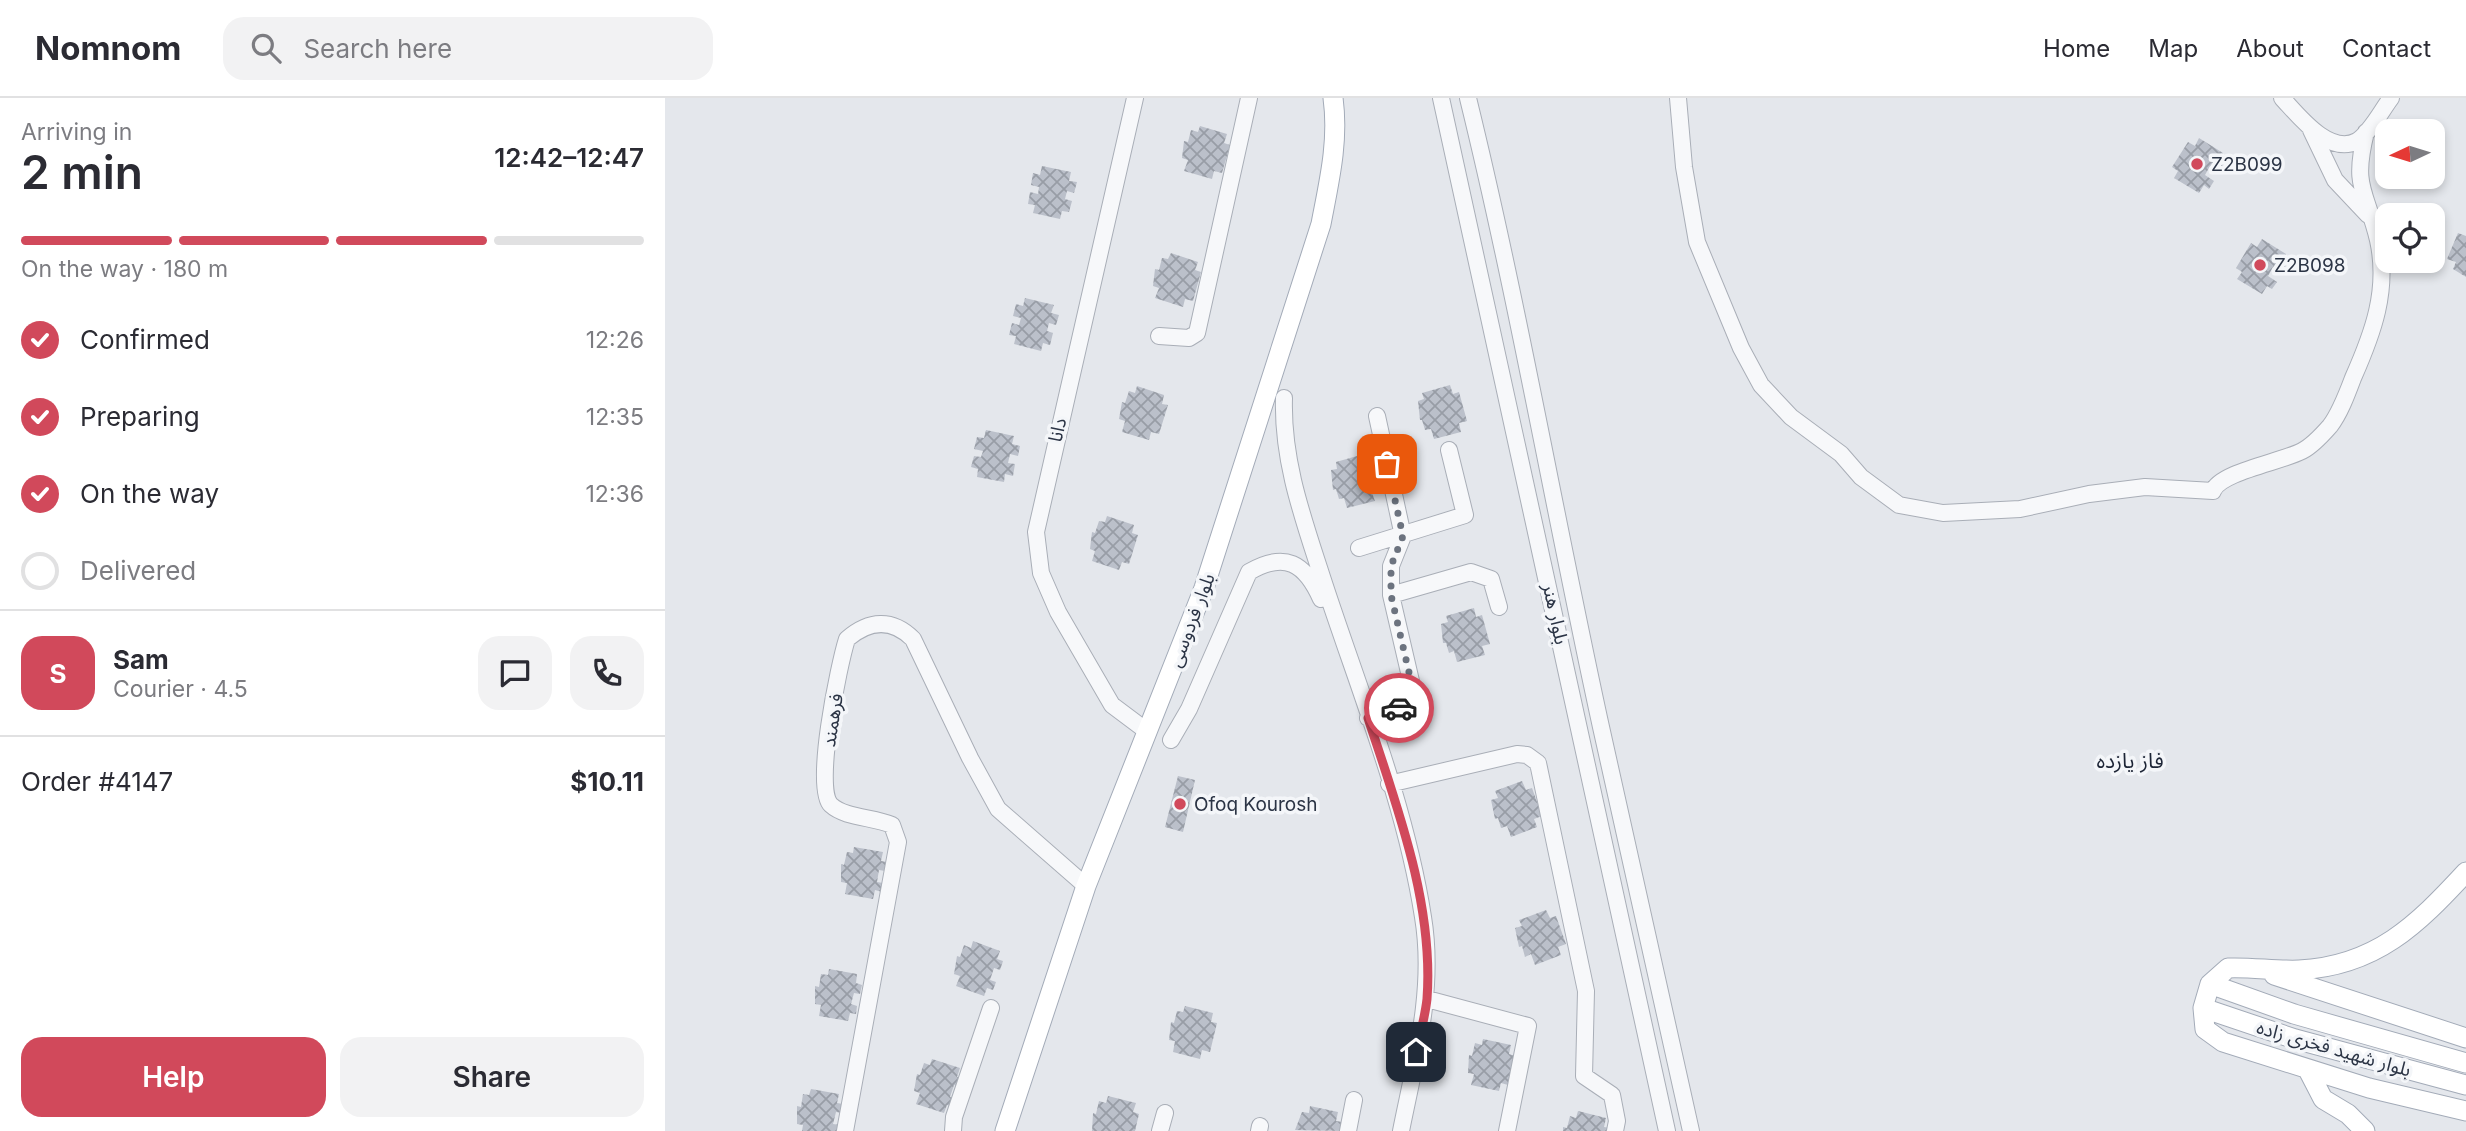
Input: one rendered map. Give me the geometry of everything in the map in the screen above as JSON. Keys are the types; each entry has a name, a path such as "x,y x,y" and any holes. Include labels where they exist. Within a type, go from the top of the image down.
{"main road":[{"name":"بلوار فردوسی","path":"1005,1131 1086,887 1204,588 1321,224 1332,165 1335,116 1333,98"},
{"path":"2466,872 2407,932 2376,951 2332,966 2298,970 2228,968 2210,984 2203,1008 2205,1029 2223,1042 2308,1070 2466,1111"},
{"path":"2252,967 2466,1038"},
{"path":"2210,984 2294,1014 2466,1063"},
{"name":"بلوار شهید فخری زاده","path":"2203,1008 2295,1040 2466,1085"},
{"path":"2308,1070 2323,1099 2347,1114 2365,1131"}],"street":[{"name":"دانا","path":"1135,98 1036,532 1041,573 1058,611 1112,705 1148,732"},
{"path":"1159,336 1189,338 1197,333 1249,98"},
{"name":"بلوار هنر","path":"1441,98 1492,321 1667,1131"},
{"name":"بلوار هنر","path":"1468,98 1516,315 1601,728 1640,890 1691,1131"},
{"path":"1678,98 1683,167 1697,243 1746,357 1761,385 1791,417 1841,454 1861,477 1899,505 1956,513 2020,509 2089,494 2145,487 2213,491 2216,484 2228,476 2272,464 2305,449 2330,425 2351,385 2379,312 2382,279 2378,240 2360,188 2359,161 2366,132"},
{"path":"2281,98 2326,139 2345,144 2357,141 2391,98"},
{"path":"2310,127 2335,180 2369,217"},
{"path":"1285,398 1283,426 1292,482 1389,784 1424,919 1427,999 1401,1131"},
{"path":"1368,718 1405,705 1412,696 1391,595 1391,566 1403,536 1377,416"},
{"path":"1359,548 1465,515 1449,450"},
{"path":"1171,740 1216,652 1249,572 1266,562 1289,561 1303,569 1315,586 1351,668"},
{"path":"1391,595 1471,572 1491,579 1499,607"},
{"name":"فرهمند","path":"845,1131 898,842 892,825 875,817 843,811 831,805 824,796 828,743 841,658 848,639 872,624 888,623 904,629 913,639 970,758 998,808 1086,887"},
{"path":"1389,784 1517,754 1527,755 1538,764 1586,991 1584,1076 1612,1095 1617,1121 1615,1131"},
{"path":"1427,999 1528,1026 1507,1131"},
{"path":"953,1131 954,1117 991,1008"},
{"path":"1349,1131 1354,1100"},
{"path":"1160,1131 1165,1113"}],"building":[{"path":"1200,126 1227,134 1224,143 1230,145 1222,173 1214,171 1212,179 1184,171 1188,160 1182,158 1184,141 1188,142 1191,130 1198,132"},
{"name":"Z2B099","path":"2199,138 2223,153 2217,163 2223,166 2219,172 2210,166 2205,175 2214,181 2209,189 2204,185 2199,193 2174,178 2178,171 2172,167 2188,142 2195,146"},
{"path":"1042,166 1071,172 1069,181 1077,182 1074,193 1067,191 1065,199 1072,201 1069,212 1062,211 1060,219 1033,213 1035,205 1028,204 1030,192 1038,194 1039,187 1031,185 1033,173 1040,175"},
{"path":"2458,233 2466,236 2466,277 2453,269 2456,262 2447,259"},
{"name":"Z2B098","path":"2262,239 2286,254 2280,264 2286,267 2282,273 2273,267 2268,276 2277,282 2272,289 2267,286 2262,294 2237,279 2242,272 2236,268 2251,243 2257,247"},
{"path":"1171,253 1198,262 1195,270 1201,272 1193,301 1185,299 1183,307 1155,298 1159,288 1153,286 1155,269 1159,270 1162,258 1168,259"},
{"path":"1025,298 1054,305 1051,313 1059,315 1056,325 1049,323 1047,331 1053,333 1050,345 1043,343 1041,351 1014,344 1016,336 1009,335 1012,323 1019,325 1021,318 1013,316 1016,304 1023,306"},
{"path":"1450,385 1453,394 1459,392 1467,421 1459,423 1461,432 1434,439 1431,429 1425,430 1420,420 1418,401 1424,399 1422,393"},
{"path":"1137,386 1164,395 1162,404 1168,405 1159,434 1151,432 1149,440 1122,432 1125,421 1119,419 1122,402 1125,403 1129,391 1135,393"},
{"path":"986,430 1014,436 1012,444 1020,446 1018,456 1010,454 1008,463 1015,464 1013,476 1005,474 1004,482 977,477 978,469 971,467 974,456 981,457 983,451 974,449 977,437 984,438"},
{"path":"1364,454 1366,463 1372,462 1380,490 1372,493 1375,501 1347,508 1344,498 1339,499 1336,489 1333,490 1331,470 1337,469 1336,462"},
{"path":"1107,516 1134,525 1132,533 1138,535 1129,564 1122,562 1119,570 1092,561 1095,551 1090,549 1092,532 1095,533 1099,521 1105,522"},
{"path":"1474,608 1476,617 1482,615 1490,644 1482,646 1485,655 1457,662 1454,651 1449,653 1446,643 1443,643 1441,624 1448,622 1446,616"},
{"name":"Ofoq Kourosh","path":"1178,776 1195,780 1183,832 1165,827"},
{"path":"1522,781 1526,790 1532,788 1542,816 1534,819 1537,827 1511,837 1507,826 1501,828 1498,818 1495,819 1491,800 1498,798 1495,791"},
{"path":"854,847 883,852 881,861 887,862 885,871 879,870 877,882 883,883 882,892 875,890 873,899 845,894 847,883 841,882 841,864 844,865 847,852 853,853"},
{"path":"1546,910 1550,918 1556,916 1566,944 1558,947 1561,955 1535,965 1531,954 1525,957 1522,946 1519,947 1515,928 1522,926 1519,920"},
{"path":"973,941 1000,951 997,959 1003,961 1000,970 994,968 990,980 996,982 993,990 987,988 984,996 956,986 960,976 954,974 957,956 960,957 964,945 971,948"},
{"path":"829,969 857,974 856,983 862,985 860,994 854,993 851,1004 857,1006 856,1014 850,1013 848,1021 819,1016 821,1005 815,1004 815,986 819,987 821,974 828,975"},
{"path":"1185,1006 1213,1013 1211,1022 1217,1023 1210,1052 1202,1050 1200,1059 1173,1052 1175,1041 1169,1040 1171,1022 1174,1023 1177,1011 1183,1012"},
{"path":"1483,1039 1511,1045 1509,1054 1515,1056 1508,1085 1501,1083 1499,1091 1471,1085 1474,1074 1468,1073 1469,1055 1472,1056 1475,1043 1482,1045"},
{"path":"932,1059 960,1068 957,1077 963,1078 960,1087 954,1085 950,1097 956,1099 953,1107 947,1105 944,1113 916,1104 920,1093 914,1091 917,1074 920,1075 924,1063 930,1065"},
{"path":"811,1089 839,1094 837,1103 843,1104 842,1113 836,1112 833,1124 840,1125 838,1131 802,1131 803,1125 797,1124 797,1106 801,1107 803,1094 809,1095"},
{"path":"1108,1096 1136,1103 1133,1112 1139,1114 1135,1131 1092,1131 1093,1113 1096,1114 1099,1101 1106,1103"},
{"path":"1310,1106 1338,1112 1336,1121 1343,1122 1341,1131 1295,1130 1302,1112 1309,1113"},
{"path":"1578,1111 1606,1118 1604,1127 1610,1128 1609,1131 1563,1131 1563,1127 1567,1128 1570,1116 1576,1118"}],"way so far":[{"path":"1387,464 1403,536 1391,566 1391,595 1412,696 1399,708"}],"place":[{"name":"Z2B099","path":"2197,164"},
{"name":"Z2B098","path":"2260,265"},
{"name":"Ofoq Kourosh","path":"1180,804"}],"district":[{"name":"فاز یازده","path":"2130,761"}],"route":[{"path":"1399,708 1368,718 1408,850 1424,919 1427,999 1416,1052"}]}
